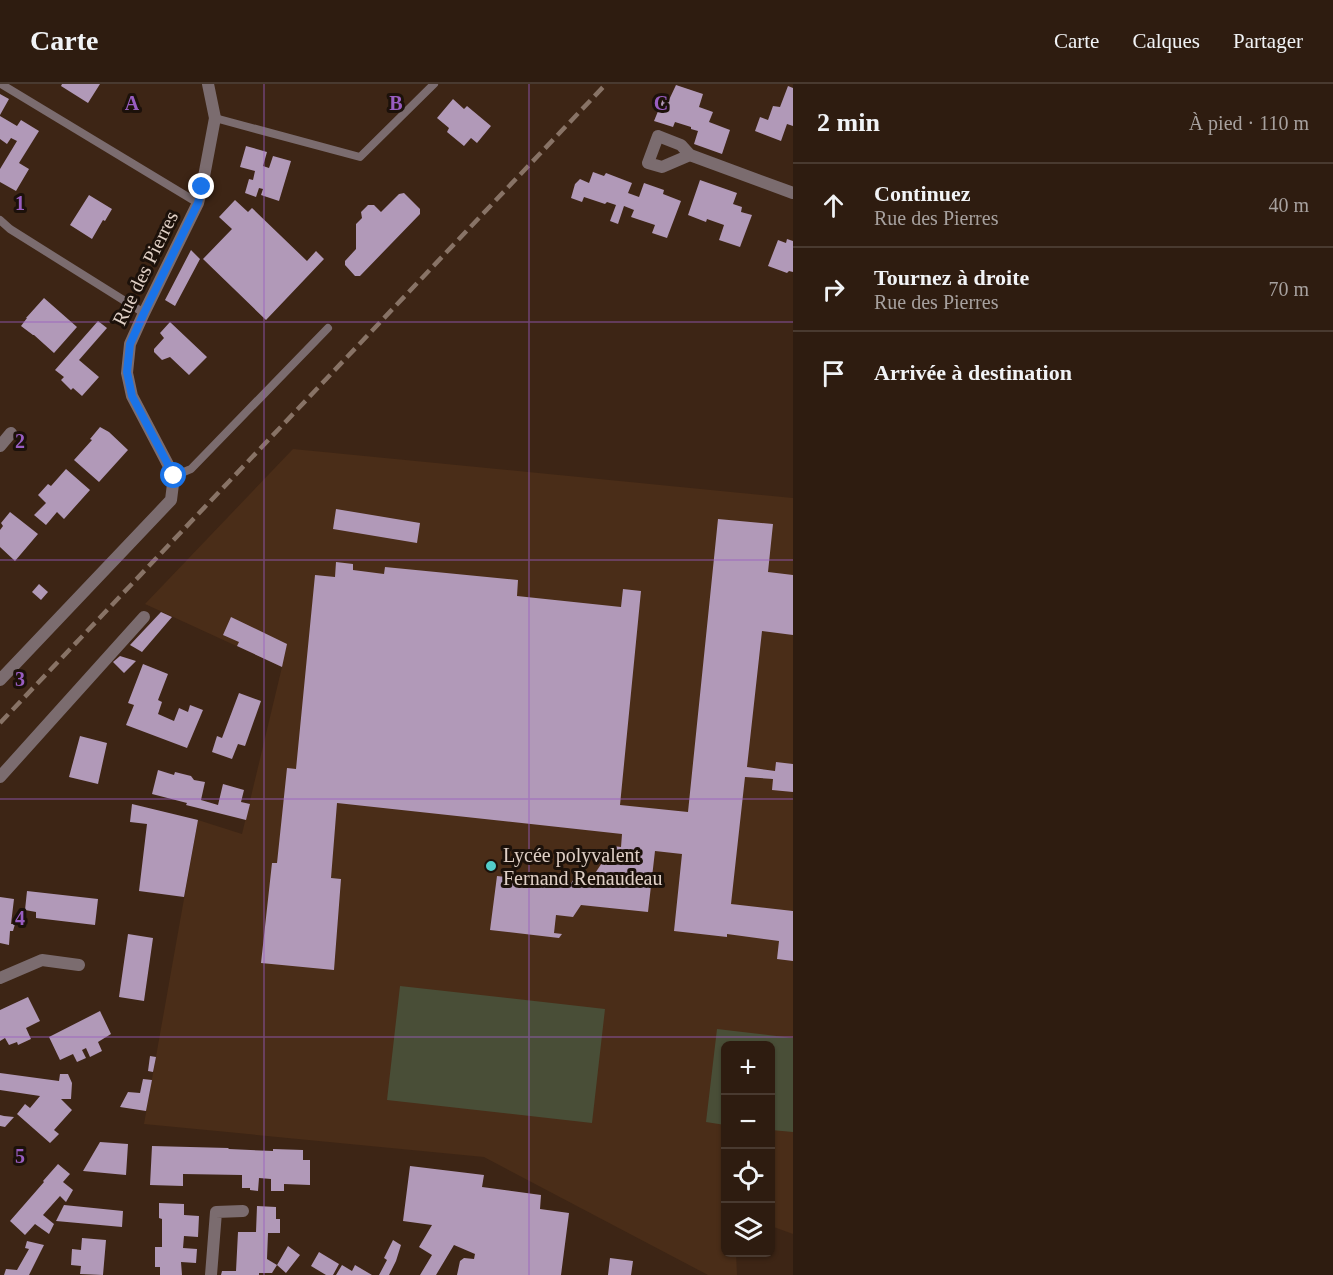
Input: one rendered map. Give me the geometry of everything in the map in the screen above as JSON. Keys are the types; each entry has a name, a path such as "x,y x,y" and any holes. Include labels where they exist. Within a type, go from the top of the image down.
{"street":[{"name":"Rue des Pierres","path":"174,476 132,396 127,372 130,344 198,203 215,118 208,84"},
{"path":"690,155 793,193"},
{"path":"0,446 11,434"},
{"path":"0,680 171,500 174,476"},
{"path":"0,777 144,617"},
{"path":"0,978 42,960 79,964"},
{"path":"211,1275 216,1212 243,1211"}],"lane":[{"path":"1,84 198,203"},
{"path":"215,118 360,157 434,84"},
{"path":"0,220 10,229 144,313"},
{"path":"174,476 191,469 328,328"}],"shaded area":[{"name":"Lycée polyvalent Fernand Renaudeau","path":"293,449 793,498 793,1234 775,1227 775,1041 721,1041 721,1257 736,1257 737,1275 708,1275 484,1157 144,1124 198,820 242,834 282,667 145,604"}],"green space":[{"path":"400,986 605,1009 592,1123 387,1100"},
{"path":"717,1029 793,1038 793,1132 775,1130 775,1041 721,1041 721,1124 706,1122"}],"building":[{"path":"62,84 100,84 88,103 61,86"},
{"path":"676,85 703,94 699,107 713,112 709,122 730,130 722,154 694,144 698,131 691,127 675,122 673,127 654,121 663,99 668,102"},
{"path":"788,86 793,88 793,126 787,124 781,141 755,131 760,117 768,120 773,106 780,107"},
{"path":"0,94 9,99 0,115"},
{"path":"453,99 464,109 467,106 491,126 477,143 471,138 464,146 447,132 449,128 437,118"},
{"path":"0,116 17,126 21,120 39,131 19,163 29,169 16,191 0,182 0,169 17,141 11,138 7,144 0,139"},
{"path":"246,146 267,152 263,166 269,168 273,156 291,161 279,201 261,195 263,189 259,188 256,197 245,193 249,179 253,180 255,171 240,167"},
{"path":"593,172 604,176 606,173 632,183 628,193 639,197 644,183 664,190 663,194 681,201 667,238 652,233 655,225 631,217 634,210 624,206 618,224 610,221 616,205 584,197 582,202 571,198 575,184 580,179 589,183"},
{"path":"700,180 737,193 733,204 742,207 741,212 752,215 740,247 719,240 724,225 707,219 706,222 688,215"},
{"path":"404,193 420,209 420,214 360,276 355,276 345,265 345,261 356,249 356,224 362,218 361,212 368,205 374,205 381,212 399,194"},
{"path":"89,195 112,209 92,239 70,225"},
{"path":"235,200 248,212 252,208 307,261 316,251 324,259 266,320 203,259 232,229 219,217"},
{"path":"787,239 793,241 793,272 787,273 768,266 778,240 786,243"},
{"path":"191,250 200,259 175,306 165,300"},
{"path":"44,298 77,327 54,353 21,326"},
{"path":"98,321 107,328 79,360 99,377 82,396 73,388 71,390 61,380 64,377 55,370"},
{"path":"170,322 207,357 189,375 170,357 162,360 154,352 164,338 160,333"},
{"path":"100,427 109,432 128,450 99,482 74,460"},
{"path":"66,469 90,490 64,519 57,512 46,525 34,515 46,503 38,495 48,484 51,486"},
{"path":"336,509 420,523 417,543 333,529"},
{"path":"10,512 38,534 15,561 0,547 0,530 3,526 1,523"},
{"path":"718,519 773,524 768,572 793,575 793,635 762,631 747,767 775,771 776,762 793,764 793,792 772,790 773,779 745,777 731,904 793,911 793,961 777,959 779,941 727,934 727,937 674,931 682,854 655,851 648,912 581,905 573,917 556,915 554,933 562,934 559,938 490,930 497,876 570,885 582,866 590,881 613,846 621,847 622,834 337,803 331,878 341,879 334,970 261,963 272,863 277,863 287,768 296,769 315,575 335,577 336,562 353,564 353,570 384,574 385,567 518,580 517,596 621,607 623,589 641,591 620,805 688,812"},
{"path":"39,584 48,592 41,600 32,592"},
{"path":"161,612 172,617 142,652 130,645"},
{"path":"231,617 287,644 282,667 237,646 239,642 223,635"},
{"path":"120,656 136,661 124,673 113,662"},
{"path":"143,664 168,674 158,700 162,702 158,714 174,721 179,708 188,712 190,705 203,710 187,748 126,725 134,705 128,703"},
{"path":"239,693 261,701 245,746 238,744 232,759 212,752 217,736 222,738"},
{"path":"80,736 107,743 98,784 69,777"},
{"path":"158,770 174,775 175,772 191,776 194,780 205,782 201,800 218,805 223,784 244,790 241,802 250,804 246,820 152,794"},
{"path":"132,804 198,820 184,897 139,891 147,824 130,822"},
{"path":"27,891 98,899 95,925 36,918 36,912 25,910"},
{"path":"0,897 14,899 11,924 15,924 13,931 10,931 9,945 0,943"},
{"path":"128,934 153,938 144,1001 119,997"},
{"path":"28,997 40,1021 26,1028 31,1039 18,1045 17,1042 9,1045 5,1038 0,1041 0,1010"},
{"path":"100,1011 111,1034 98,1042 102,1051 90,1057 86,1048 82,1050 86,1058 77,1062 73,1054 60,1060 49,1037"},
{"path":"150,1056 156,1057 153,1072 148,1071"},
{"path":"0,1073 59,1081 60,1074 68,1074 72,1083 71,1099 61,1099 72,1110 54,1130 59,1134 50,1143 17,1114 25,1104 30,1108 40,1096 0,1090"},
{"path":"143,1079 152,1080 146,1111 120,1107 128,1092 140,1093"},
{"path":"0,1115 14,1117 5,1127 0,1126"},
{"path":"100,1142 128,1144 126,1175 83,1171"},
{"path":"152,1146 303,1150 303,1160 310,1160 310,1185 284,1184 284,1191 271,1191 271,1179 259,1178 258,1191 242,1188 242,1175 183,1174 183,1186 150,1185"},
{"path":"58,1164 70,1174 63,1182 73,1190 66,1202 60,1196 43,1215 54,1224 49,1234 35,1224 25,1235 10,1221"},
{"path":"410,1166 484,1175 482,1187 541,1195 540,1209 569,1213 561,1275 457,1275 460,1261 464,1258 474,1259 475,1254 454,1245 436,1275 420,1275 432,1255 419,1247 432,1225 403,1221"},
{"path":"159,1203 184,1204 184,1215 199,1216 198,1237 184,1236 183,1248 197,1249 196,1263 181,1262 182,1275 160,1275 160,1267 155,1267 155,1247 162,1247 162,1219 159,1218"},
{"path":"64,1205 123,1211 122,1227 56,1221"},
{"path":"257,1206 276,1207 276,1219 280,1219 280,1233 268,1233 267,1259 277,1265 272,1273 221,1275 222,1271 236,1271 238,1232 256,1232"},
{"path":"82,1238 106,1240 103,1275 80,1274 81,1266 71,1265 72,1249 81,1250"},
{"path":"393,1240 401,1245 396,1261 389,1275 379,1275 387,1260 384,1258"},
{"path":"27,1241 44,1245 29,1275 4,1275 6,1269 17,1270 29,1249 25,1248"},
{"path":"288,1246 300,1255 286,1273 277,1265"},
{"path":"319,1252 339,1264 333,1275 326,1275 311,1266"},
{"path":"610,1258 633,1261 631,1275 608,1275"},
{"path":"342,1265 352,1271 355,1265 372,1275 336,1275"}],"railway":[{"path":"0,723 606,84"}],"place":[{"name":"Lycée polyvalent Fernand Renaudeau","path":"491,866"}],"route":[{"path":"174,476 132,396 127,372 130,344 198,203 202,187"}]}
